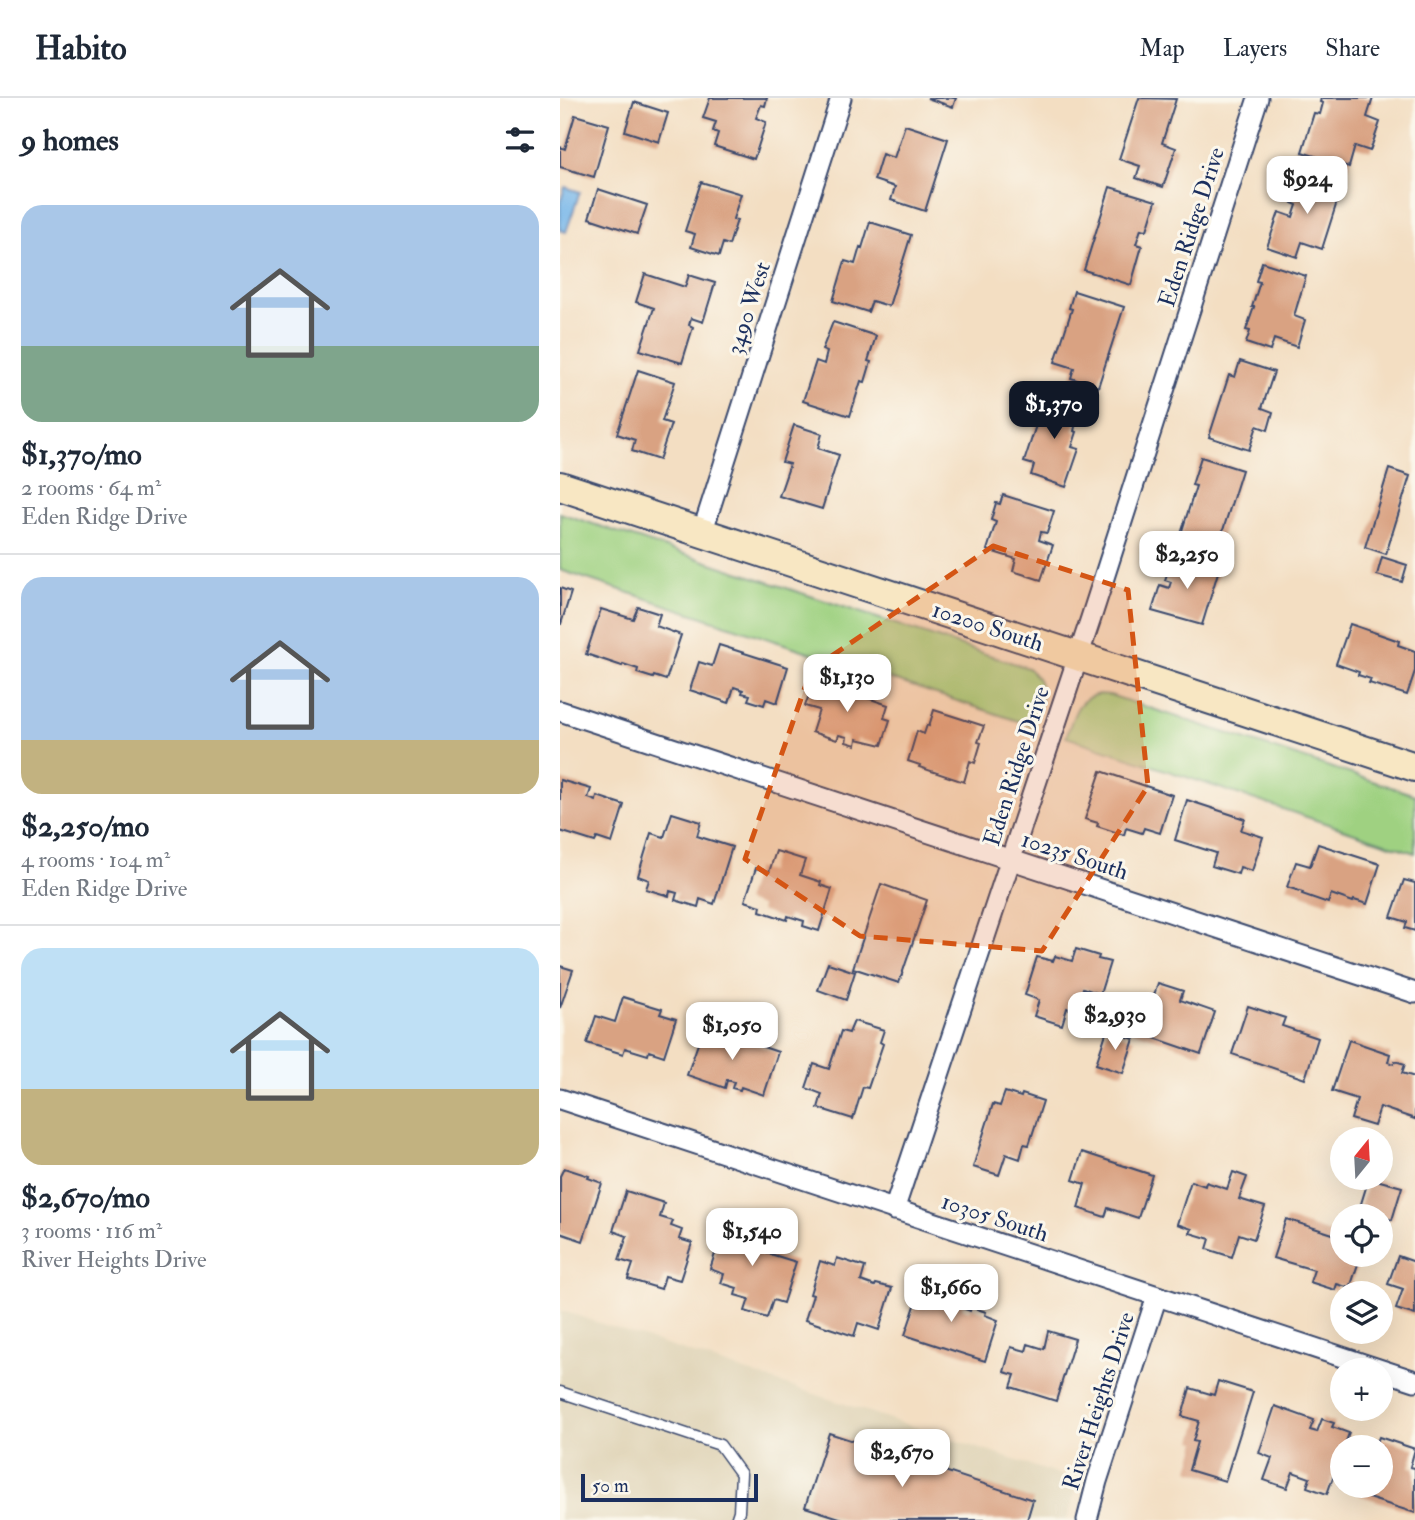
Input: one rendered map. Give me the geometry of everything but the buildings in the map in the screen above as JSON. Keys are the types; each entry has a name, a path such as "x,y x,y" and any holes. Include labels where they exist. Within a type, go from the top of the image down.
{"street":[{"name":"3490 West","path":"702,533 841,98"},
{"name":"Eden Ridge Drive","path":"894,1209 1078,656 1258,98"},
{"name":"10200 South","path":"560,486 1415,767"},
{"name":"10235 South","path":"560,711 1415,993"},
{"name":"10305 South","path":"560,1099 1415,1381"},
{"name":"River Heights Drive","path":"1087,1520 1157,1296"}],"lane":[{"path":"560,1392 720,1445 741,1474 736,1520"}],"highlighted area":[{"path":"993,546 1128,590 1148,786 1042,951 860,936 745,859 811,670"}],"shaded area":[{"path":"560,1310 1078,1481 1067,1520 560,1520"}],"green space":[{"path":"560,513 1028,668 1041,688 1040,703 1033,726 560,570"},
{"path":"1099,694 1110,695 1415,795 1415,853 1066,737 1080,704"}],"water":[{"path":"565,187 580,192 566,232 560,230 560,203"}]}
